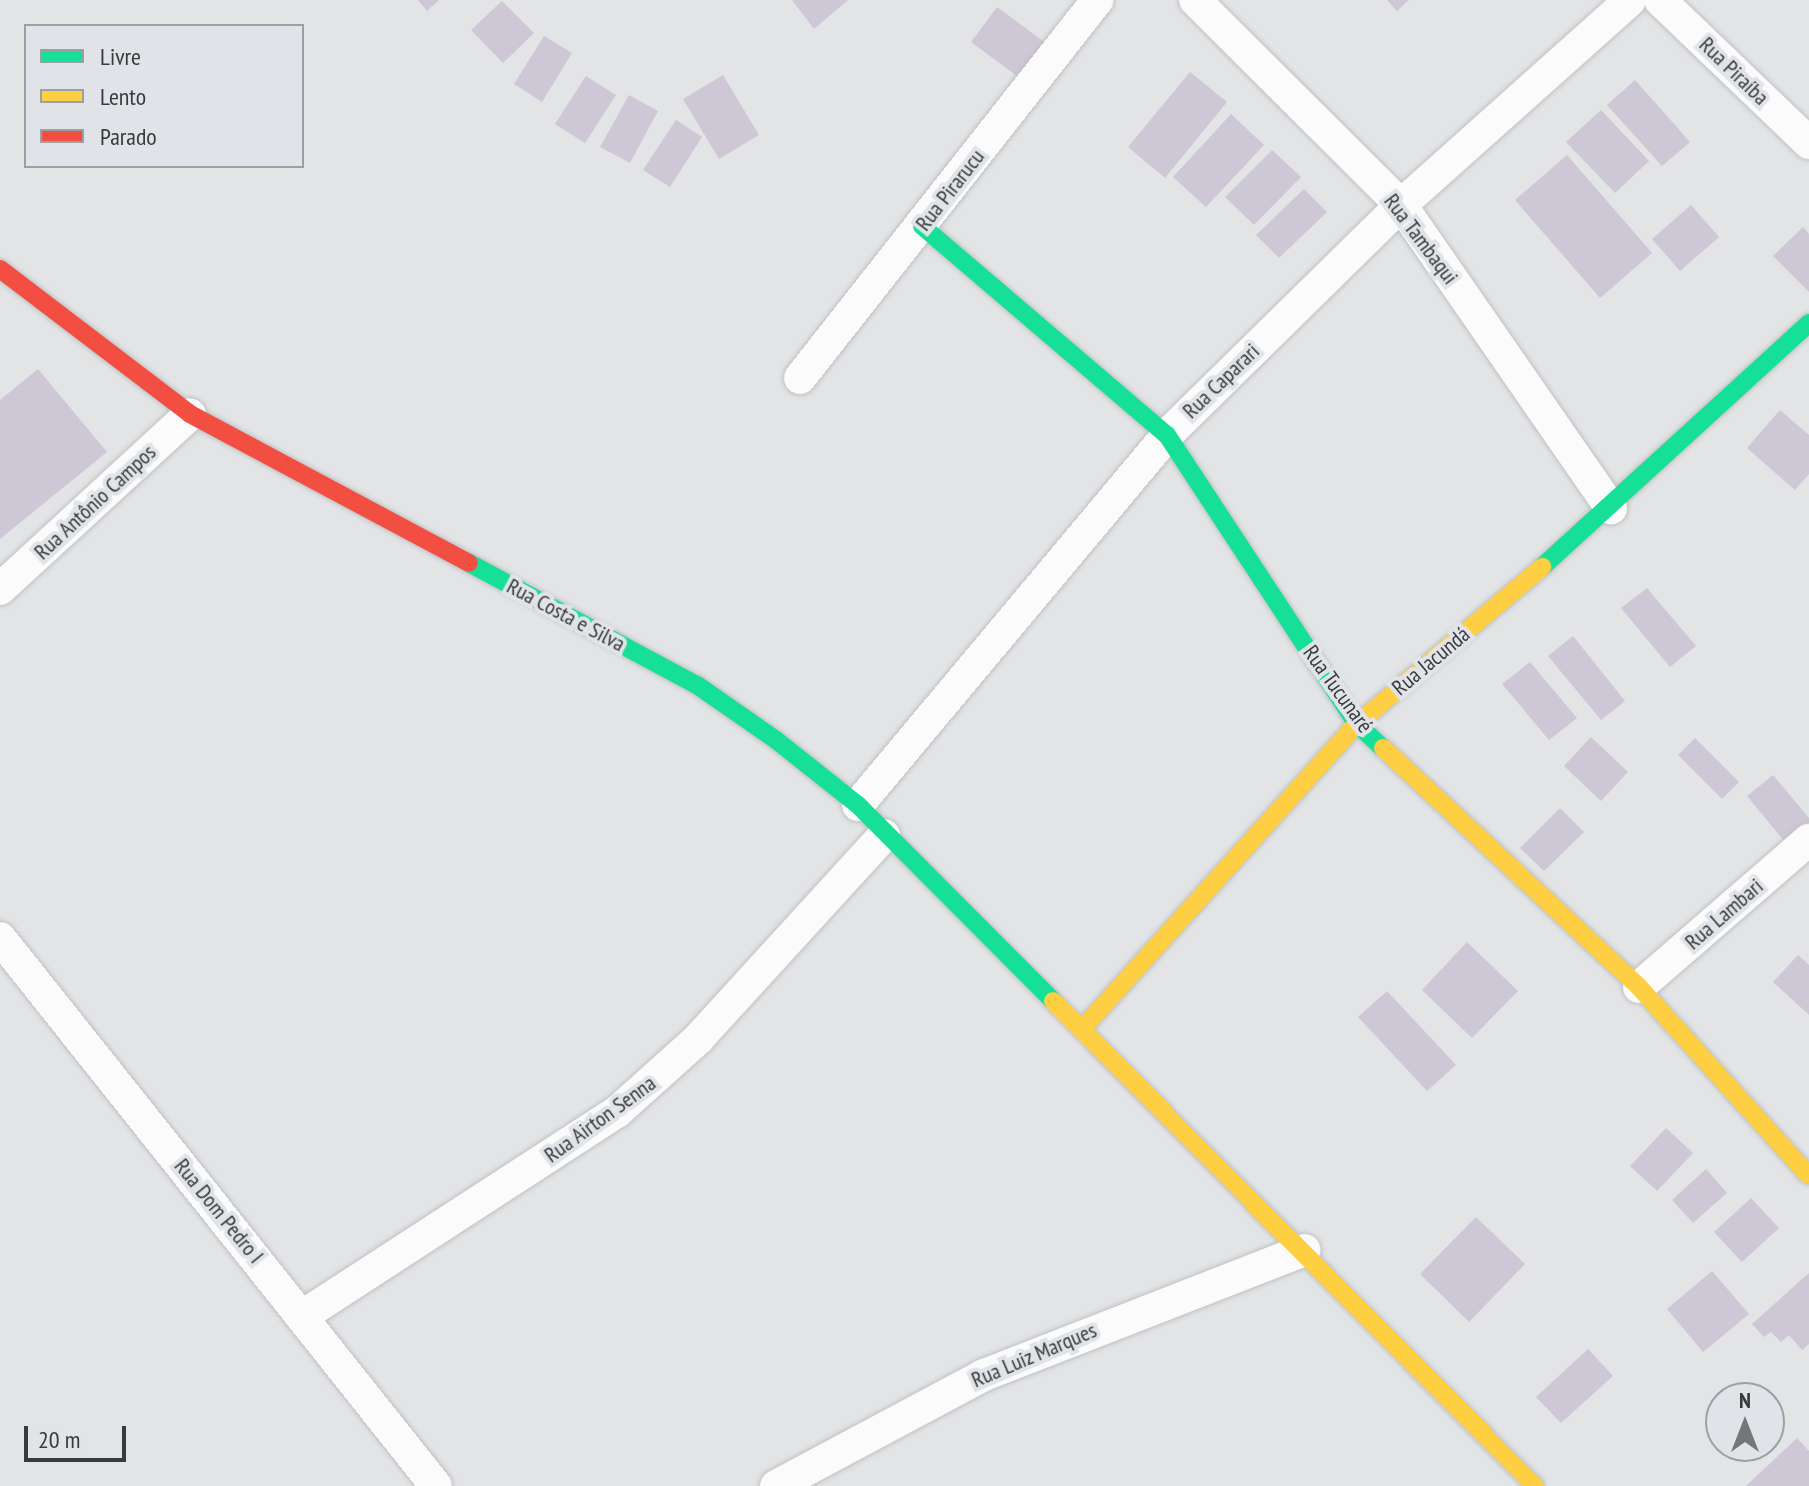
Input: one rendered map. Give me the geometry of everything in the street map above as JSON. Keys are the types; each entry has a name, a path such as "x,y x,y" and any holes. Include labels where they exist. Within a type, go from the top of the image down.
{"street":[{"name":"Rua Pirarucu","path":"800,378 1097,0"},
{"name":"Rua Tambaqui","path":"1195,0 1401,205 1611,508"},
{"name":"Rua Caparari","path":"858,805 1167,435 1401,205 1630,0"},
{"name":"Rua Piraíba","path":"1660,0 1809,143"},
{"name":"Rua Tucunaré","path":"922,226 1167,435 1357,724 1639,987 1808,1175"},
{"name":"Rua Costa e Silva","path":"0,269 190,414 697,685 858,805 884,835 1305,1250 1535,1486"},
{"name":"Rua Jacundá","path":"1082,1029 1357,724 1611,508 1809,323"},
{"name":"Rua Antônio Campos","path":"0,589 190,414"},
{"name":"Rua Airton Senna","path":"304,1315 617,1112 698,1039 884,835"},
{"name":"Rua Lambari","path":"1639,987 1809,840"},
{"name":"Rua Dom Pedro I","path":"0,938 304,1315 436,1486"},
{"name":"Rua Luiz Marques","path":"776,1486 984,1375 1305,1250"}],"building":[{"path":"418,0 439,0 427,11"},
{"path":"792,0 848,0 814,29"},
{"path":"1387,0 1409,0 1397,11"},
{"path":"502,1 534,33 503,63 471,30"},
{"path":"997,7 1047,44 1021,79 971,42"},
{"path":"544,36 572,53 542,102 514,84"},
{"path":"1190,72 1227,102 1165,178 1128,147"},
{"path":"723,75 759,135 719,159 683,99"},
{"path":"586,76 616,95 585,143 555,124"},
{"path":"1635,80 1690,142 1662,166 1607,105"},
{"path":"629,95 658,111 630,163 600,147"},
{"path":"1601,110 1649,161 1615,193 1566,142"},
{"path":"1231,114 1264,145 1206,207 1173,177"},
{"path":"676,120 702,137 670,187 643,170"},
{"path":"1272,150 1301,177 1254,225 1225,197"},
{"path":"1567,155 1652,253 1600,298 1515,200"},
{"path":"1304,189 1327,212 1279,258 1256,235"},
{"path":"1691,205 1719,237 1680,271 1652,239"},
{"path":"1803,227 1809,234 1809,292 1773,256"},
{"path":"38,369 107,452 0,539 0,400"},
{"path":"1780,410 1809,435 1809,474 1795,490 1747,448"},
{"path":"1647,588 1696,646 1670,667 1621,608"},
{"path":"1573,636 1625,701 1601,720 1548,656"},
{"path":"1530,662 1577,718 1549,740 1502,684"},
{"path":"1591,737 1628,772 1601,801 1564,766"},
{"path":"1695,738 1739,782 1722,799 1678,755"},
{"path":"1773,775 1809,818 1809,832 1790,848 1747,796"},
{"path":"1560,808 1584,832 1544,871 1520,848"},
{"path":"1467,942 1518,991 1472,1038 1422,990"},
{"path":"1798,955 1809,965 1809,1015 1773,982"},
{"path":"1387,991 1456,1065 1427,1091 1358,1017"},
{"path":"1666,1128 1693,1153 1657,1191 1630,1166"},
{"path":"1706,1169 1727,1193 1693,1223 1672,1200"},
{"path":"1751,1198 1779,1228 1742,1262 1714,1232"},
{"path":"1476,1217 1525,1264 1469,1322 1420,1274"},
{"path":"1712,1271 1749,1314 1703,1352 1667,1309"},
{"path":"1809,1273 1809,1344 1802,1350 1789,1335 1781,1342 1771,1332 1764,1337 1752,1324"},
{"path":"1588,1349 1613,1376 1561,1423 1536,1397"},
{"path":"1797,1438 1809,1451 1809,1486 1746,1486 1772,1462 1785,1462 1785,1449"}],"traffic: fast":[{"path":"922,226 1167,435 1357,724 1383,748"},
{"path":"1542,567 1809,323"},
{"path":"469,563 697,685 776,740 858,805 1053,1001"}],"traffic: slow":[{"path":"1082,1029 1357,724 1542,567"},
{"path":"1383,748 1639,987 1808,1175"},
{"path":"1053,1001 1535,1486"}],"traffic: jam":[{"path":"0,269 190,414 469,563"}]}
